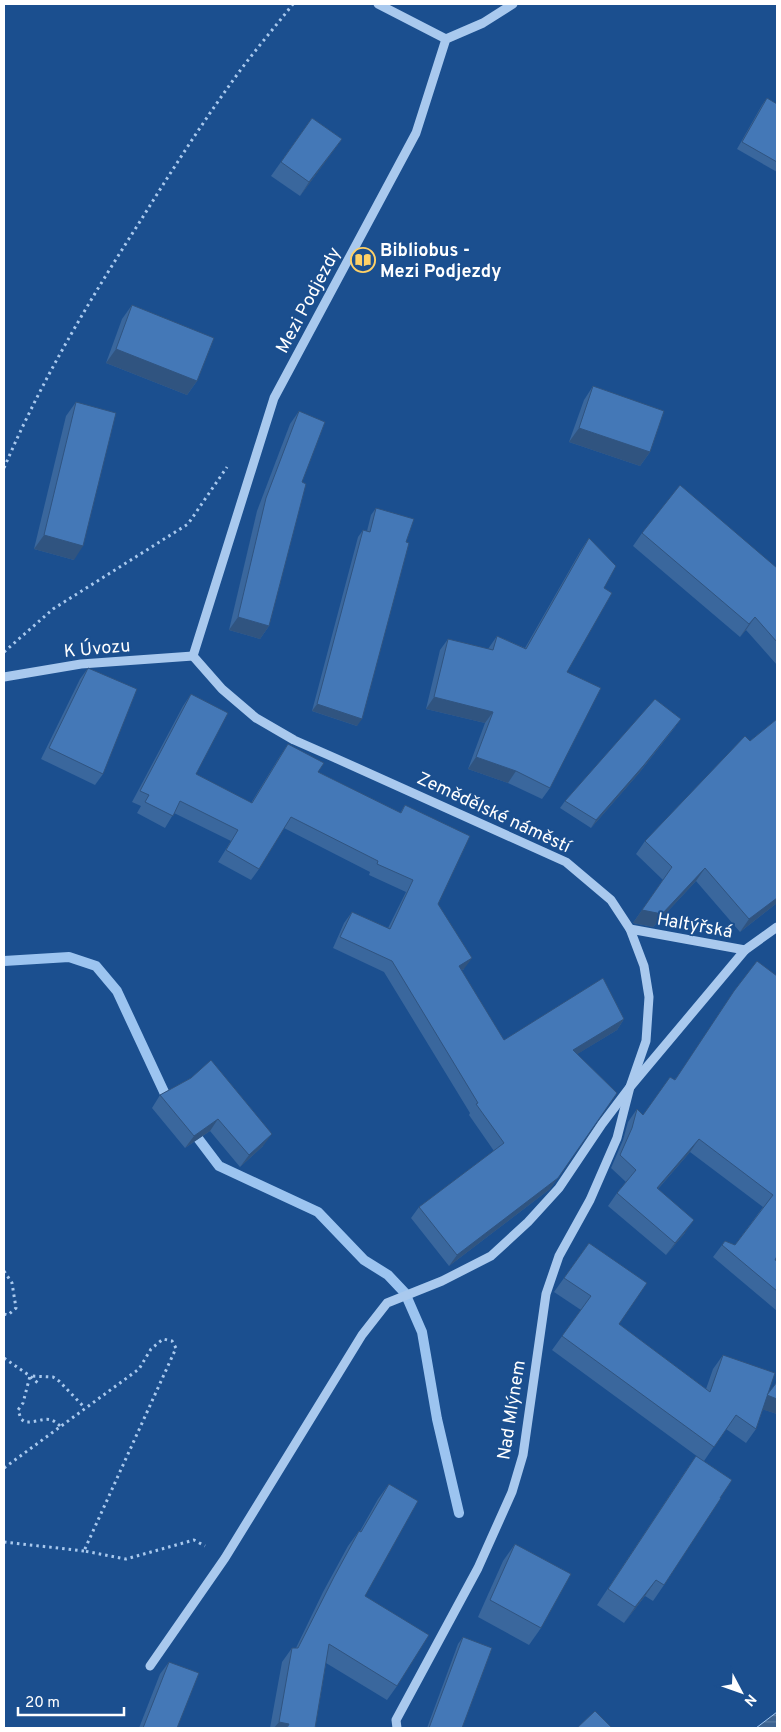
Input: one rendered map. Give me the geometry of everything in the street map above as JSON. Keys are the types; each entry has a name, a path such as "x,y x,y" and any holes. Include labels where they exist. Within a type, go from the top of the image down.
{"street":[{"path":"378,4 446,40 483,24 513,4"},
{"name":"Mezi Podjezdy","path":"194,656 274,398 416,133 446,40"},
{"name":"K Úvozu","path":"4,677 81,664 194,656"},
{"name":"Zemědělské náměstí","path":"194,656 222,688 256,718 294,740 566,862 610,900 630,929 644,966 649,997 646,1041 630,1087"},
{"name":"Haltýřská","path":"630,929 745,950 777,927"},
{"path":"150,1666 225,1558 362,1335 387,1302 442,1281 491,1256 528,1222 559,1188 602,1124 630,1087 745,950"},
{"name":"Nad Mlýnem","path":"397,1728 396,1720 478,1568 512,1492 523,1455 546,1294 559,1256 590,1200 617,1138 630,1087"}],"path":[{"path":"4,468 19,433 59,356 108,271 205,120 293,4"},
{"path":"4,653 53,609 188,524 231,461"},
{"path":"4,1271 12,1283 16,1308 6,1314 4,1321"},
{"path":"4,1468 139,1369 151,1349 163,1339 172,1341 176,1348 84,1551"},
{"path":"4,1358 39,1384"},
{"path":"30,1376 52,1377 59,1381 85,1408"},
{"path":"30,1376 23,1403 18,1410 21,1419 25,1422 30,1422 45,1418 60,1426"},
{"path":"4,1542 84,1551 126,1559 194,1540 225,1558"}],"water":[{"path":"777,1712 777,1728 756,1728"}],"building":[{"path":"767,98 777,104 777,162 742,142"},
{"path":"312,118 342,139 309,182 281,162"},
{"path":"132,305 214,338 197,381 116,349"},
{"path":"593,386 664,411 650,452 579,428"},
{"path":"76,402 116,413 83,546 44,535"},
{"path":"299,411 325,422 302,482 306,484 269,626 238,617 266,498"},
{"path":"680,485 777,568 777,642 755,617 749,624 642,533"},
{"path":"376,508 414,519 406,542 409,543 362,719 317,704 363,530 370,532"},
{"path":"589,538 616,566 604,588 612,593 567,672 601,688 550,788 516,771 476,757 493,712 434,697 448,639 493,650 497,636 526,649"},
{"path":"88,668 137,689 103,774 49,748"},
{"path":"191,694 228,713 196,774 252,803 288,744 324,763 318,772 401,813 405,805 470,836 438,904 472,958 459,966 504,1040 603,978 624,1019 573,1050 617,1093 558,1178 457,1255 419,1207 504,1143 476,1104 478,1103 392,961 340,937 352,912 390,929 413,880 377,864 378,861 291,817 259,869 226,850 238,830 180,801 173,816 145,802 149,795 140,791"},
{"path":"655,699 681,719 596,820 565,801"},
{"path":"777,719 777,898 749,919 705,868 662,914 642,910 672,867 645,841 745,736 750,741"},
{"path":"757,961 777,976 777,1256 775,1260 777,1261 777,1291 722,1245 725,1241 735,1245 773,1195 699,1139 657,1188 694,1220 675,1243 617,1193 636,1170 620,1155 632,1128 637,1109 643,1115 670,1077 675,1080 734,991"},
{"path":"211,1060 272,1134 249,1155 218,1119 194,1136 160,1095 191,1078"},
{"path":"589,1243 647,1283 619,1324 710,1392 723,1355 775,1373 756,1429 736,1415 714,1447 562,1336 591,1296 564,1278"},
{"path":"777,1382 777,1399 767,1395"},
{"path":"696,1456 732,1480 664,1585 656,1580 635,1607 608,1589"},
{"path":"389,1484 418,1501 365,1596 429,1635 397,1686 329,1644 315,1728 287,1728 289,1724 279,1722 292,1648 298,1648 359,1531 361,1532"},
{"path":"515,1544 571,1574 541,1628 490,1600"},
{"path":"463,1637 492,1648 462,1728 429,1728"},
{"path":"169,1662 199,1673 177,1728 143,1728"},
{"path":"595,1711 612,1728 577,1728"}],"waterway":[{"path":"4,961 69,957 96,966 117,991 165,1094 172,1103"},
{"path":"191,1129 219,1166 318,1212 364,1260 388,1275 405,1293 422,1332 437,1419 459,1513"}],"place":[{"name":"Bibliobus - Mezi Podjezdy","path":"363,260"}]}
